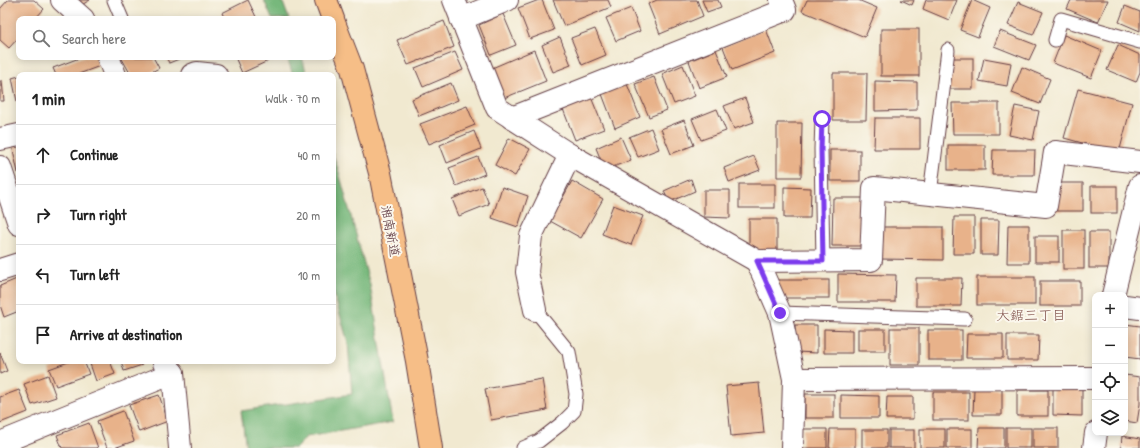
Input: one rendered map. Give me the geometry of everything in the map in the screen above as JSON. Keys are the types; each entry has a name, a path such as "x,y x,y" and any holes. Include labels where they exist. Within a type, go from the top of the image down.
{"main road":[{"name":"湘南新道","path":"326,0 332,16"},
{"name":"湘南新道","path":"336,27 352,69 380,172 417,361 431,448"}],"street":[{"path":"62,0 80,16"},
{"path":"507,0 458,9 497,108 570,155 757,261 871,260 874,188 1046,206 1055,152 1140,162 1138,174 1140,185 1113,292"},
{"path":"512,118 785,10 781,0"},
{"path":"109,60 114,72"},
{"path":"0,139 16,136"},
{"path":"535,310 527,272 531,236 570,155"},
{"path":"0,167 16,215"},
{"path":"757,261 780,313 794,379 792,448"},
{"path":"0,270 16,265"},
{"path":"1128,306 1140,308"},
{"path":"0,443 167,367 180,448"},
{"path":"794,379 1092,378"},
{"path":"1094,448 1096,436"}],"lane":[{"path":"114,0 121,16"},
{"path":"1055,40 1061,19 1140,42"},
{"path":"930,194 948,50"},
{"path":"822,119 821,149 823,261"},
{"path":"523,448 539,440 562,423 574,411 576,394 569,352 535,310"},
{"path":"780,313 965,319"}],"green space":[{"path":"264,0 282,0 288,16 271,16"},
{"path":"288,60 303,60 306,72 292,72"},
{"path":"336,163 370,285 393,422 306,437 296,448 246,448 241,411 352,394 348,343 336,301"}],"building":[{"path":"8,0 34,0 44,9 38,16 16,16 16,40 9,48 0,40 0,9"},
{"path":"74,0 90,0 78,7"},
{"path":"248,0 256,16 224,16 222,13"},
{"path":"542,0 554,30 530,39 518,8"},
{"path":"553,0 608,0 611,7 564,26"},
{"path":"657,0 697,0 703,16 660,34 648,4"},
{"path":"702,0 718,0 721,7 707,12"},
{"path":"807,0 858,0 877,8 865,37 802,11"},
{"path":"901,0 914,0 912,5"},
{"path":"926,0 957,0 949,20 923,9"},
{"path":"972,0 990,8 978,37 960,30"},
{"path":"1071,0 1108,0 1098,22 1067,9"},
{"path":"1018,2 1043,12 1033,35 1008,25"},
{"path":"1125,6 1140,12 1140,31 1119,22"},
{"path":"631,8 640,31 616,41 606,18"},
{"path":"503,14 516,45 491,55 479,25"},
{"path":"444,21 454,47 408,65 397,40"},
{"path":"595,29 606,55 582,65 571,38"},
{"path":"766,29 775,53 732,70 723,47"},
{"path":"881,29 919,29 919,76 881,76"},
{"path":"1000,31 1036,45 1029,60 994,46"},
{"path":"1064,35 1102,51 1091,78 1053,63"},
{"path":"560,37 571,65 553,72 542,45"},
{"path":"1118,45 1140,55 1140,72 1136,82 1107,70"},
{"path":"534,50 546,81 504,98 492,68"},
{"path":"716,50 727,77 699,88 689,61"},
{"path":"455,52 463,70 423,87 415,68"},
{"path":"949,58 973,58 973,89 949,89"},
{"path":"984,58 1011,63 1007,86 979,81"},
{"path":"74,60 97,60 100,66 84,72 55,72 53,68"},
{"path":"123,60 155,60 159,68 152,72 129,72"},
{"path":"168,60 176,60 169,63"},
{"path":"236,60 268,61 244,72 242,72"},
{"path":"683,65 695,96 674,104 662,74"},
{"path":"1022,67 1050,79 1040,104 1012,93"},
{"path":"833,73 867,73 866,120 833,120"},
{"path":"16,77 16,97 12,78"},
{"path":"654,77 667,110 649,117 635,84"},
{"path":"0,81 2,81 4,101 0,101"},
{"path":"875,81 917,82 917,110 875,111"},
{"path":"451,83 458,100 419,116 412,99"},
{"path":"627,84 640,117 615,128 602,94"},
{"path":"1078,89 1132,103 1119,153 1064,138"},
{"path":"591,97 604,129 575,140 563,109"},
{"path":"745,98 754,122 734,129 724,106"},
{"path":"952,103 999,103 999,134 953,134"},
{"path":"467,106 475,125 429,144 420,124"},
{"path":"1015,106 1039,111 1033,140 1009,135"},
{"path":"717,109 726,131 701,140 692,119"},
{"path":"875,118 920,118 920,149 874,149"},
{"path":"684,120 694,145 671,154 661,129"},
{"path":"777,123 802,123 801,177 777,177"},
{"path":"651,128 659,149 638,157 629,137"},
{"path":"474,131 481,149 447,163 440,145"},
{"path":"621,137 631,160 605,170 596,148"},
{"path":"509,138 530,149 515,176 495,165"},
{"path":"16,144 16,164 12,145"},
{"path":"948,145 985,145 985,170 948,170"},
{"path":"830,150 860,150 860,181 830,181"},
{"path":"993,150 1035,150 1034,175 992,175"},
{"path":"754,156 760,170 729,182 724,168"},
{"path":"478,157 485,174 456,186 449,168"},
{"path":"691,179 695,191 669,202 664,191"},
{"path":"572,181 603,199 581,238 550,221"},
{"path":"1057,183 1083,183 1083,211 1056,211"},
{"path":"739,184 775,184 775,208 739,208"},
{"path":"1091,186 1117,186 1117,213 1091,213"},
{"path":"482,187 489,204 459,216 452,199"},
{"path":"502,187 528,196 518,227 492,218"},
{"path":"784,187 811,188 810,218 784,218"},
{"path":"704,190 730,190 730,218 704,217"},
{"path":"833,198 863,198 862,246 832,246"},
{"path":"613,205 643,216 631,245 602,234"},
{"path":"954,217 974,217 974,254 953,254"},
{"path":"749,219 777,219 777,251 749,250"},
{"path":"981,220 999,220 998,255 981,255"},
{"path":"1008,225 1029,225 1029,263 1007,263"},
{"path":"880,227 943,227 943,260 880,259"},
{"path":"1063,230 1084,230 1084,269 1063,269"},
{"path":"1089,232 1109,232 1109,268 1089,268"},
{"path":"1035,236 1059,236 1059,262 1035,262"},
{"path":"838,274 896,275 895,302 838,302"},
{"path":"977,277 1035,277 1035,305 977,305"},
{"path":"916,278 962,278 961,306 916,306"},
{"path":"16,279 16,312 4,317 0,305 0,286"},
{"path":"776,280 829,280 829,298 776,298"},
{"path":"1040,281 1080,281 1080,306 1040,306"},
{"path":"1128,324 1140,326 1140,359 1128,357"},
{"path":"795,325 817,325 817,353 796,352"},
{"path":"890,328 919,328 919,365 890,365"},
{"path":"824,329 852,330 852,353 824,353"},
{"path":"858,329 885,329 885,351 858,351"},
{"path":"928,330 962,330 962,360 928,360"},
{"path":"967,334 1003,334 1003,358 966,358"},
{"path":"1007,335 1039,335 1038,360 1007,360"},
{"path":"0,353 7,371 0,374"},
{"path":"63,364 85,364 89,374 56,386 49,369"},
{"path":"90,364 111,364 115,374 96,381"},
{"path":"122,364 142,364 142,365 124,371"},
{"path":"48,375 56,397 32,405 24,384"},
{"path":"1128,375 1140,377 1140,404 1137,423 1128,422"},
{"path":"542,379 547,410 491,420 485,389"},
{"path":"759,383 764,433 731,436 726,386"},
{"path":"1053,384 1082,384 1082,416 1053,415"},
{"path":"974,389 1002,389 1002,415 973,415"},
{"path":"19,390 28,412 0,423 0,397"},
{"path":"1017,390 1048,390 1048,416 1017,416"},
{"path":"933,392 969,392 969,420 933,420"},
{"path":"805,394 834,394 834,418 805,418"},
{"path":"159,395 168,421 139,432 129,405"},
{"path":"841,395 879,396 879,418 841,418"},
{"path":"887,397 913,397 913,419 886,419"},
{"path":"123,411 134,441 114,448 107,448 97,421"},
{"path":"89,423 98,448 62,448 57,435"},
{"path":"979,428 1004,428 1004,448 978,448"},
{"path":"1006,428 1031,428 1031,448 1006,448"},
{"path":"1033,428 1058,428 1058,448 1033,448"},
{"path":"803,429 827,429 827,448 802,448"},
{"path":"830,429 855,429 855,448 829,448"},
{"path":"920,429 945,429 945,448 920,448"},
{"path":"947,429 972,429 972,448 947,448"},
{"path":"862,430 887,430 887,448 862,448"},
{"path":"889,430 914,430 914,448 889,448"},
{"path":"1122,436 1140,439 1140,448 1121,448"}],"district":[{"name":"大鋸三丁目","path":"1031,314"}],"route":[{"path":"780,313 757,261 823,261 821,149 822,119"}]}
